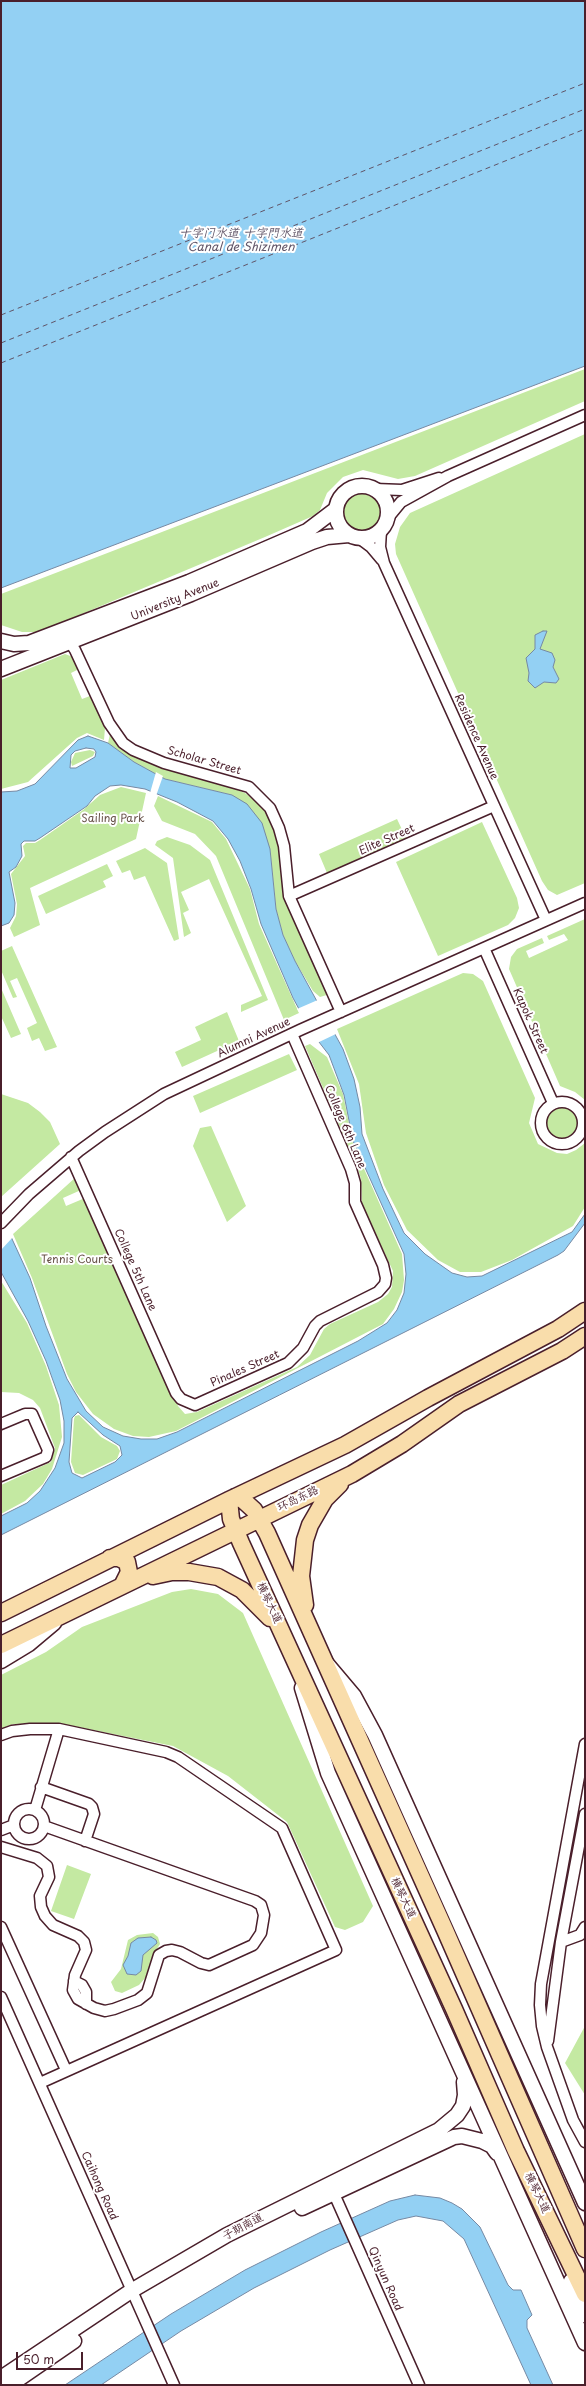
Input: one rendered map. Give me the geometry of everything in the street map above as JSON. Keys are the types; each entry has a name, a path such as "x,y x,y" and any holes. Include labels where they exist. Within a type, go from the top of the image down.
{"main road":[{"path":"361,485 375,489 386,502 384,525 374,536 354,537 338,524 336,509 337,502 347,490 361,485"},
{"name":"University Avenue","path":"1,641 14,644 28,643 189,582 306,531 336,509"},
{"name":"University Avenue","path":"1,669 191,594 312,542 327,537 354,537"},
{"path":"1,1612 232,1498 345,1445 435,1394 558,1329 585,1311"},
{"name":"环岛东路","path":"1,1645 352,1474 392,1450 460,1404 562,1351 585,1336"},
{"path":"311,1631 301,1576 305,1540 310,1525 325,1499 352,1474"},
{"name":"横琴大道","path":"585,2249 326,1662 259,1519 248,1504 232,1498 228,1508 236,1530 454,2009 516,2151 585,2294"},
{"path":"110,1558 119,1558 127,1562 129,1572 127,1583 172,1572 204,1573 218,1577 242,1590 281,1630"},
{"path":"1,1661 29,1644 64,1614"},
{"path":"288,1645 290,1631 294,1627 305,1626 311,1631"},
{"path":"326,1662 354,1696 375,1735 585,2203"},
{"path":"297,1665 308,1711 328,1773 462,2074 585,2343"},
{"path":"445,1930 488,1986"},
{"path":"409,1952 454,2009"},
{"name":"子期南道","path":"1,2378 133,2295 439,2130 452,2120 463,2106 465,2095 462,2074"},
{"name":"子期南道","path":"331,2188 454,2137 462,2136 482,2141 492,2146 502,2159"},
{"path":"516,2151 585,2315"},
{"name":"子期南道","path":"10,2385 133,2295"}],"street":[{"path":"384,525 401,502 448,476 585,415"},
{"path":"375,489 402,490 424,481 448,476"},
{"name":"Residence Avenue","path":"384,525 380,547 384,563 546,920"},
{"name":"Residence Avenue","path":"354,537 372,547 384,563"},
{"path":"80,658 77,646 84,636"},
{"path":"65,643 71,644 80,658"},
{"name":"Scholar Street","path":"80,658 109,723 123,743 133,750 164,763 249,786 270,808 279,828 284,846 289,896 340,1013"},
{"name":"Elite Street","path":"289,896 494,806"},
{"name":"Alumni Avenue","path":"3,1221 71,1157 105,1132 164,1094 296,1032 585,903"},
{"name":"Kapok Street","path":"484,948 553,1103"},
{"name":"College 6th Lane","path":"296,1032 351,1169 355,1183 357,1207 385,1271 385,1284 374,1295"},
{"path":"566,1102 572,1104 581,1112 583,1118 581,1131 578,1136 568,1143 555,1143 549,1140 542,1130 541,1117 544,1111 553,1103 566,1102"},
{"name":"College 5th Lane","path":"71,1157 176,1393"},
{"name":"Pinales Street","path":"176,1393 185,1402 195,1405 284,1366 300,1352 314,1326 320,1321 374,1295"},
{"path":"1,1424 25,1414 32,1414 48,1450 46,1456 40,1460 1,1476"},
{"path":"1,1735 24,1729 59,1729 166,1752 178,1757 282,1828 336,1950 66,2070 40,2083"},
{"path":"34,1810 59,1729"},
{"path":"585,1744 541,1989 540,2016 547,2047 573,2120 585,2142"},
{"path":"41,1787 89,1804 92,1807 94,1814 85,1841"},
{"path":"30,1809 34,1810 42,1816 44,1826 43,1831 36,1838 26,1840 17,1834 14,1820 20,1812 30,1809"},
{"path":"547,2047 561,1942 585,1814"},
{"path":"1,1830 14,1825"},
{"path":"1,1846 37,1858 48,1866 49,1877 40,1896 41,1906 45,1916 53,1925 78,1936 84,1942 86,1950 74,1981 73,1990 78,1999 86,2004 105,2011 138,2000 147,1993 159,1955 166,1951 172,1950 180,1952 201,1963 209,1965 247,1949 253,1945 261,1932 264,1915 261,1905 255,1901 44,1826"},
{"path":"1,1846 21,1838"},
{"path":"1,1927 66,2070"},
{"path":"561,1942 580,1935 585,1927"},
{"name":"Caihong Road","path":"1,1997 174,2385"},
{"name":"Qinyun Road","path":"331,2188 420,2385"}],"green space":[{"path":"585,369 585,401 415,476 398,479 363,470 343,477 327,493 320,510 313,516 265,537 39,632 22,632 1,625 1,594"},
{"path":"585,434 585,883 557,895 548,890 542,881 396,554 395,544 400,527 410,513"},
{"path":"362,492 370,494 376,498 380,504 382,512 380,520 376,526 370,530 362,532 354,530 348,526 344,520 342,512 344,504 348,498 354,494"},
{"path":"65,654 73,657 79,669 71,673 82,699 90,696 105,728 104,740 87,733 77,738 28,782 1,789 1,680"},
{"path":"110,734 117,743 245,793 261,805 272,821 278,837 286,901 330,994 320,997 313,991 295,961 283,935 276,909 270,849 232,795 165,779 134,762 108,743"},
{"path":"90,750 95,752 93,756 72,766 71,762 75,753"},
{"name":"Sailing Park","path":"121,787 146,793 136,839 30,888 40,925 14,937 10,928 16,916 17,904 11,874 25,856 23,846 26,843 35,843 40,840 83,810 100,795"},
{"path":"158,796 212,822 226,839 250,889 259,924 299,1013 284,1020 216,856 195,834 162,821 154,806"},
{"path":"397,819 406,838 327,873 319,854"},
{"path":"482,822 517,898 519,908 515,918 508,925 438,956 396,862"},
{"path":"167,837 190,845 210,860 268,1000 241,1012 241,1005 262,996 209,879 181,892 189,910 183,913 191,933 184,937 173,858 155,845 157,841"},
{"path":"145,848 167,863 179,939 174,941 145,876 134,880 130,870 122,873 116,861"},
{"path":"107,864 113,876 103,881 106,887 46,914 38,896"},
{"path":"585,919 585,1100 575,1092 560,1086 509,969 511,957 517,949 542,938 544,943 526,951 529,958 568,940 564,934 549,940 547,936"},
{"path":"12,946 57,1047 45,1051 39,1038 32,1041 27,1028 37,1023 17,978 10,981 17,997 13,998 1,970 1,951"},
{"path":"463,973 473,974 483,981 535,1098 529,1123 538,1144 557,1153 567,1154 576,1150 585,1143 585,1207 573,1226 512,1260 481,1272 460,1272 438,1260 407,1230 384,1185 366,1133 359,1084 337,1029"},
{"path":"1,988 21,1034 11,1038 1,1016"},
{"path":"227,1012 239,1041 182,1067 175,1052 201,1040 195,1027"},
{"name":"Tennis Courts","path":"310,1044 327,1057 343,1094 353,1144 402,1254 404,1280 402,1292 394,1309 383,1324 176,1431 149,1437 133,1436 114,1429 93,1414 76,1392 67,1374 32,1278 13,1234 76,1177 81,1190 63,1198 66,1206 85,1198 178,1406 185,1414 197,1412 297,1367 310,1355 324,1329 330,1324 378,1302 388,1294 392,1287 393,1271 362,1205 361,1179 358,1169 305,1046"},
{"path":"289,1054 297,1070 200,1113 193,1096"},
{"path":"1,1094 28,1103 40,1112 50,1122 60,1144 1,1197"},
{"path":"561,1105 573,1110 578,1122 573,1134 561,1139 549,1134 544,1122 549,1110"},
{"path":"211,1126 246,1206 227,1222 193,1146 200,1128"},
{"path":"1,1281 27,1323 46,1366 59,1405 62,1437 52,1469 43,1484 25,1501 1,1514 1,1485 51,1462 55,1448 40,1408 33,1400 19,1393 1,1392"},
{"path":"79,1415 101,1437 117,1446 120,1451 117,1459 83,1475 75,1473 71,1462 74,1419 75,1416"},
{"path":"191,1589 218,1594 243,1613 373,1906 363,1922 345,1930 335,1927 287,1822 228,1776 173,1746 58,1723 13,1724 1,1729 1,1675 46,1652 82,1627 172,1592"},
{"path":"67,1865 91,1874 74,1919 51,1911"},
{"path":"153,1933 158,1937 160,1944 153,1955 146,1977 139,1985 122,1993 115,1991 111,1982 121,1969 128,1940 137,1935"},
{"path":"585,2026 585,2095 565,2063"}],"water":[{"name":"十字门水道 十字門水道 Canal de Shizimen","path":"1,1 585,1 585,366 1,588"},
{"path":"543,631 547,631 540,649 552,653 555,660 553,667 559,679 556,683 544,682 535,688 528,681 529,673 526,658 535,649 535,635"},
{"path":"88,736 108,743 134,762 165,779 232,795 247,804 262,823 270,849 276,909 283,935 295,961 343,1049 354,1079 360,1107 362,1134 383,1189 404,1233 425,1254 452,1273 467,1277 482,1276 572,1232 585,1214 585,1223 564,1251 558,1255 1,1535 1,1516 27,1503 40,1491 55,1468 64,1443 64,1421 60,1400 46,1361 28,1321 1,1272 1,1215 30,1278 46,1326 67,1379 86,1411 103,1427 123,1436 141,1439 157,1439 177,1432 358,1341 387,1323 397,1310 404,1293 406,1274 404,1254 353,1141 344,1095 329,1055 312,1033 293,998 261,924 251,889 240,861 228,839 213,821 177,802 145,789 121,785 110,786 95,796 87,806 40,838 35,841 24,841 21,844 22,856 16,867 9,872 15,903 14,915 9,923 1,926 1,792 17,791 35,784 78,740","holes":["86,748 94,749 96,752 95,757 76,768 70,768 71,755 75,751","78,1412 103,1435 120,1446 122,1455 115,1462 82,1478 72,1473 69,1462 72,1418"]},
{"path":"151,1937 156,1940 157,1943 143,1955 141,1971 136,1975 127,1974 123,1965 128,1956 131,1943 138,1938"},
{"path":"415,2195 440,2198 452,2203 462,2209 480,2227 508,2285 513,2290 521,2290 532,2315 527,2320 527,2328 553,2385 531,2385 464,2239 443,2221 416,2216 398,2220 330,2250 254,2288 181,2331 101,2385 65,2385 171,2314 245,2270 321,2232 390,2201"}],"pier":[{"path":"156,772 163,776 156,796 150,793"},
{"path":"320,999 338,1033 317,1043 297,1009"},
{"path":"1,1213 13,1237 1,1250"}],"ferry route":[{"path":"1,315 585,83"},
{"path":"1,343 585,109"},
{"path":"1,363 585,129"}]}
